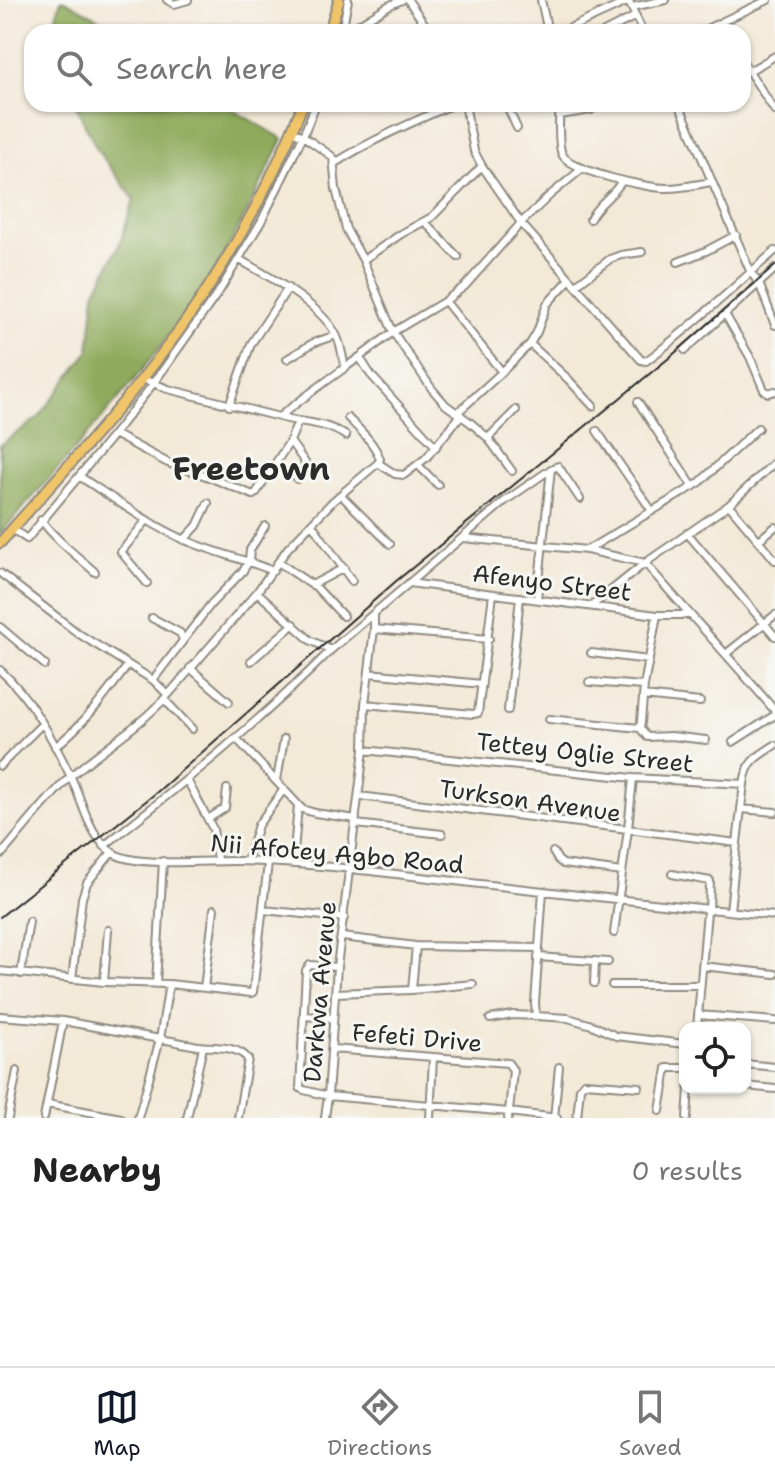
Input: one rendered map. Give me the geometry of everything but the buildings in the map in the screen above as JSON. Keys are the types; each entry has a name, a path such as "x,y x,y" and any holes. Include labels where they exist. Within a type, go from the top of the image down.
{"highway":[{"path":"332,24 339,0"},
{"path":"0,543 143,379 213,280 266,188 300,112"}],"street":[{"path":"167,0 174,4 188,0"},
{"path":"345,24 348,0"},
{"path":"358,24 402,0"},
{"path":"408,0 424,24"},
{"path":"541,0 546,24"},
{"path":"580,24 630,3 666,0"},
{"path":"719,24 768,0"},
{"path":"630,3 640,24"},
{"path":"620,24 636,16"},
{"path":"751,70 775,56"},
{"path":"751,74 775,111"},
{"path":"12,529 27,539 153,384 240,260 313,112"},
{"path":"335,163 382,136 436,112"},
{"path":"468,112 471,140 482,166 521,223 641,360 646,361 681,336 775,251"},
{"path":"510,112 517,128"},
{"path":"560,112 562,156 583,168 652,188 712,182"},
{"path":"560,115 579,112"},
{"path":"682,112 775,325"},
{"path":"292,131 333,157 336,189 346,229 363,260 393,332 432,389 488,438 512,471"},
{"path":"363,260 425,222 482,166"},
{"path":"279,417 393,332 445,301 473,278 549,196 583,168"},
{"path":"590,219 595,209 622,181"},
{"path":"425,222 458,257"},
{"path":"678,262 736,235"},
{"path":"378,463 395,474 404,475 419,466 459,414 530,344 547,304 573,282 610,259 642,252"},
{"path":"240,260 288,288 321,316 336,335 345,367"},
{"path":"685,350 775,269"},
{"path":"229,406 251,344 288,288"},
{"path":"445,301 502,372"},
{"path":"725,314 750,357 764,390 768,393 775,391"},
{"path":"287,359 313,343 336,335"},
{"path":"530,344 593,406"},
{"path":"360,358 371,375 436,447"},
{"path":"143,379 229,406 332,427 346,436"},
{"path":"638,402 693,487"},
{"path":"488,438 516,410"},
{"path":"0,856 3,847 71,777 146,718 257,592 288,548 333,501 378,463 379,454 348,418"},
{"path":"114,434 168,463 253,495 290,441 298,422"},
{"path":"587,550 706,478 758,428"},
{"path":"597,431 652,511"},
{"path":"290,441 306,464 297,479"},
{"path":"592,606 645,563 729,505 775,462"},
{"path":"419,466 438,485"},
{"path":"104,846 236,738 331,650 515,493 558,466 580,499"},
{"path":"537,599 551,469"},
{"path":"79,476 184,540 273,571"},
{"path":"341,495 390,544"},
{"path":"184,540 197,526 208,503"},
{"path":"729,505 775,560"},
{"path":"41,520 69,551 95,572"},
{"path":"147,520 121,552 147,583"},
{"path":"312,524 352,581"},
{"path":"153,680 211,604 240,574 265,526"},
{"path":"759,540 775,527"},
{"path":"687,533 775,636"},
{"path":"462,538 587,550 645,563 727,653 775,713 733,742"},
{"path":"278,562 314,585 343,616"},
{"path":"314,585 344,568"},
{"path":"0,573 52,615 153,680 192,729"},
{"name":"Afenyo Street","path":"409,583 657,615 690,615"},
{"path":"257,592 313,642 331,650"},
{"path":"365,704 476,714 480,708 493,594"},
{"path":"508,710 520,597"},
{"name":"Darkwa Avenue","path":"325,1118 337,967 364,750 374,613"},
{"path":"657,615 640,728 647,737 706,740"},
{"path":"727,653 775,615"},
{"path":"152,618 176,630 183,640"},
{"path":"251,661 294,624"},
{"path":"0,627 45,665"},
{"path":"374,629 489,639"},
{"path":"591,653 649,660"},
{"path":"55,747 97,706 128,665"},
{"path":"190,668 229,702"},
{"name":"Nii Afotey Agbo Road","path":"0,671 23,693 42,724 104,846 129,860 247,861 350,868 708,911 775,916"},
{"path":"369,673 482,684"},
{"path":"589,682 644,686"},
{"path":"643,696 700,702"},
{"path":"549,719 640,728"},
{"path":"0,766 42,724"},
{"path":"236,738 302,809 356,822 442,834"},
{"path":"277,780 284,739"},
{"path":"730,911 746,771 752,761 775,745"},
{"name":"Tettey Oglie Street","path":"364,750 633,778 744,784"},
{"path":"633,778 628,829 737,843"},
{"path":"187,780 215,835 217,860"},
{"path":"208,819 225,808 227,789"},
{"path":"247,861 258,825 284,789"},
{"name":"Turkson Avenue","path":"359,796 628,829 614,933"},
{"path":"293,864 298,805"},
{"path":"741,809 775,812"},
{"path":"72,979 82,898 87,883 112,852"},
{"path":"553,852 563,864 622,872"},
{"path":"156,984 163,861"},
{"path":"0,971 251,993 255,987 268,863"},
{"path":"672,874 710,881 697,1022"},
{"path":"536,1016 543,891"},
{"path":"204,988 214,909"},
{"path":"263,910 344,918"},
{"path":"21,974 29,921"},
{"path":"104,982 108,930"},
{"path":"342,937 416,946 538,952 608,962"},
{"path":"412,990 416,946"},
{"path":"594,983 595,961"},
{"path":"702,966 775,974"},
{"path":"337,967 307,967 300,1088 328,1096 555,1118 559,1067"},
{"path":"138,1118 160,1039 169,984"},
{"path":"335,993 473,984"},
{"path":"612,985 700,985"},
{"path":"490,1019 513,1015 568,1018 616,1036 679,1043"},
{"path":"698,1015 775,1022"},
{"path":"0,1016 63,1021 246,1054 248,1059 238,1118"},
{"path":"304,1016 333,1018"},
{"path":"44,1118 63,1021"},
{"path":"187,1118 203,1047"},
{"name":"Fefeti Drive","path":"332,1049 508,1063 513,1070 508,1115"},
{"path":"430,1118 433,1057"},
{"path":"751,1065 775,1067"},
{"path":"660,1111 666,1071 669,1067 679,1068"},
{"path":"0,1109 9,1116 17,1071"},
{"path":"577,1118 580,1088 584,1083 639,1087"},
{"path":"751,1087 775,1089"},
{"path":"687,1118 689,1094"},
{"path":"47,1104 121,1118"}],"green space":[{"path":"61,0 65,0 108,24 54,24"},
{"path":"79,112 237,112 283,139 244,218 199,294 153,357 0,534 0,445 38,418 89,351 95,293 120,243 134,199 98,151"}],"railway":[{"path":"0,917 156,793 395,582 669,358 775,266"}],"district":[{"name":"Freetown","path":"251,468"}]}
